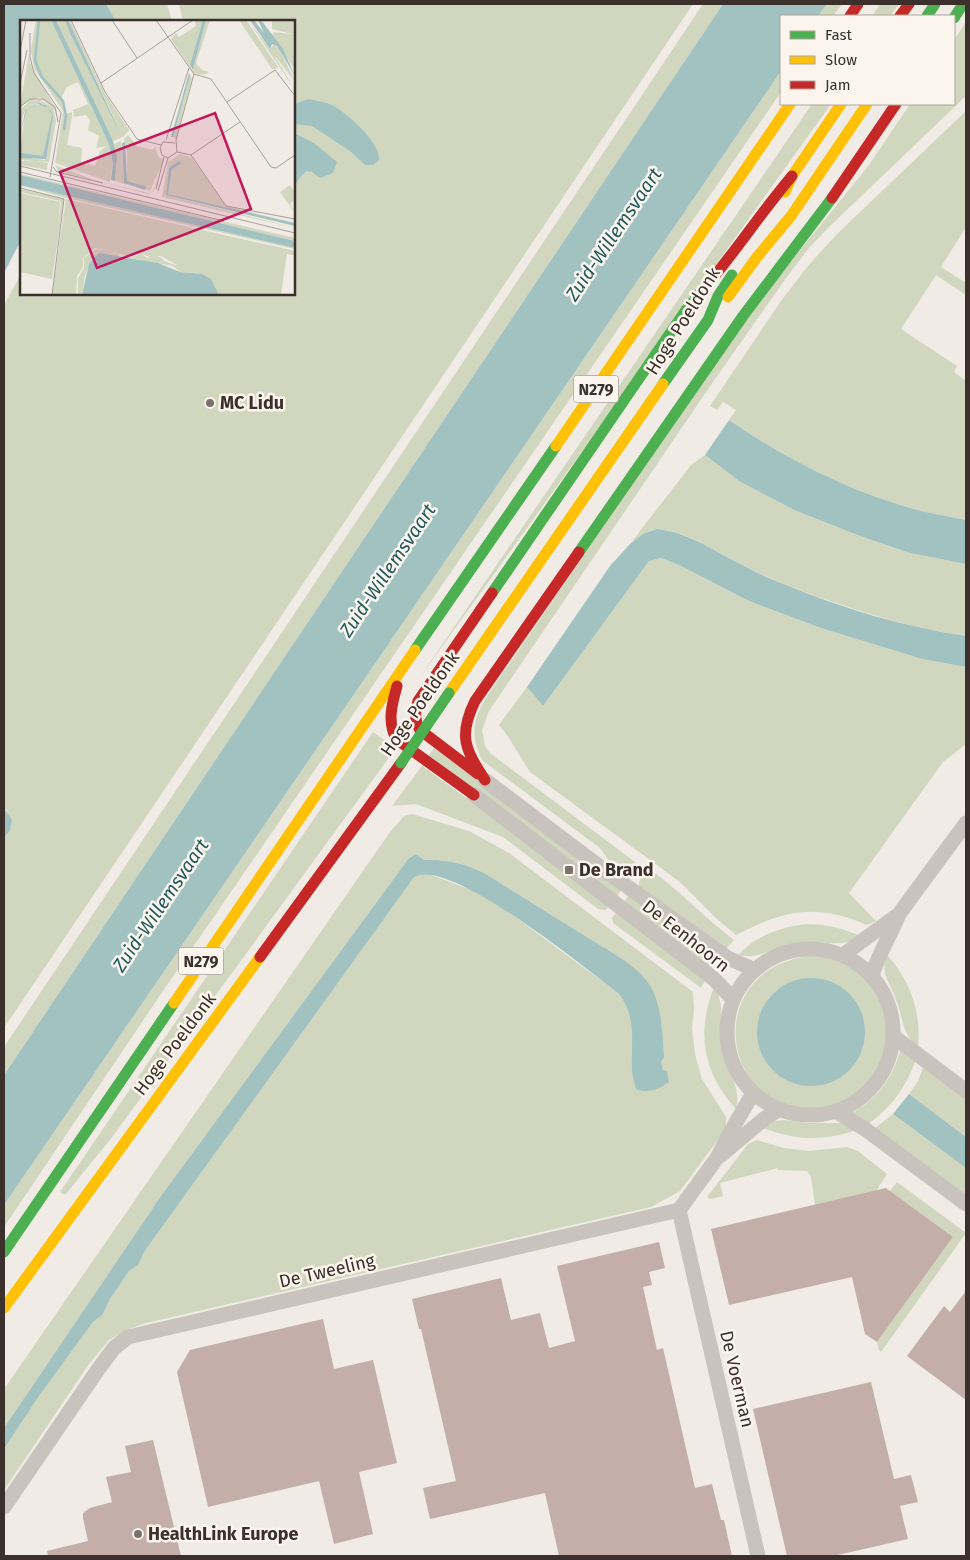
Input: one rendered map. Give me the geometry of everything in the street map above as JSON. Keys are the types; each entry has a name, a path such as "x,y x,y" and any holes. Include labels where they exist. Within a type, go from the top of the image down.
{"highway":[{"path":"851,15 858,4"},
{"path":"901,15 909,4"},
{"path":"928,15 935,4"},
{"path":"955,16 963,4"},
{"name":"Hoge Poeldonk","path":"4,1252 154,1030 789,105"},
{"name":"Hoge Poeldonk","path":"4,1308 401,763 708,320 718,296 780,204 792,176 840,105"},
{"name":"N279","path":"708,320 727,300 757,256 791,216 866,105"},
{"path":"485,780 468,752 465,736 467,718 474,701 744,316 836,193 895,105"},
{"name":"N279","path":"485,780 420,730 415,722 414,712 418,700 686,310 738,247 773,198 792,176"},
{"name":"N279","path":"400,672 389,723 396,739 474,795"}],"street":[{"name":"De Eenhoorn","path":"485,780 597,864 728,958 752,969"},
{"name":"De Eenhoorn","path":"474,795 714,979 732,998"},
{"path":"872,976 877,958 892,932 899,914 966,823"},
{"path":"843,955 899,914"},
{"path":"806,948 843,955 857,962 876,980 889,1006 893,1036 889,1056 881,1074 871,1088 861,1098 837,1112 815,1116 798,1116 778,1110 753,1093 744,1084 732,1058 728,1030 732,998 752,969 772,957 806,948"},
{"path":"893,1036 966,1091"},
{"path":"679,1210 717,1158 726,1138 753,1093"},
{"path":"717,1158 764,1119 778,1110"},
{"path":"837,1112 865,1129 966,1204"},
{"name":"De Tweeling","path":"4,1507 97,1370 114,1348 128,1338 679,1210"},
{"name":"De Voerman","path":"679,1210 758,1556"}],"green space":[{"path":"106,4 167,4 172,20 115,20"},
{"name":"MC Lidu","path":"179,4 693,4 4,1028 4,837 10,831 7,810 4,808 4,305 20,276 20,295 295,295 295,20 183,20"},
{"path":"703,4 723,4 4,1075 4,1047"},
{"path":"827,4 842,4 834,15 819,15"},
{"path":"880,4 899,4 891,15 873,15"},
{"path":"966,22 966,96 809,248 715,379 489,711 482,730 485,746 490,753 635,862 636,868 628,881 613,866 600,848 483,761 477,748 475,736 475,724 478,713 490,692 756,305 869,165 909,105 955,105 955,38"},
{"path":"780,72 780,93 167,985 4,1227 4,1205"},
{"path":"811,105 830,105 418,680"},
{"path":"966,111 966,227 941,267 966,283 966,295 936,275 901,329 957,366 954,372 966,381 966,520 896,504 821,474 774,449 729,420 736,410 723,402 717,410 710,406 781,301 807,267 837,234"},
{"path":"705,455 739,481 794,510 910,553 966,564 966,636 930,630 827,600 747,568 696,541 671,531 659,530 649,532 630,544 691,465"},
{"path":"661,558 679,565 749,601 821,628 922,659 966,667 966,744 943,762 849,893 876,921 867,925 831,914 800,912 770,920 736,935 680,882 530,772 499,725 527,687 543,706 649,561"},
{"path":"373,732 396,748 113,1136 65,1195 60,1192"},
{"path":"434,748 622,888 616,898 428,757"},
{"path":"422,766 610,906 605,910 598,909 503,837 416,804 392,806"},
{"path":"412,814 469,831 509,853 693,992 692,1029 695,1054 702,1079 726,1117 726,1129 680,1191 651,1207 146,1323 126,1330 109,1340 89,1364 4,1490 4,1449 39,1396 93,1322 103,1314 110,1299 129,1271 138,1264 144,1252 414,876 426,873 477,892 499,905 618,993 624,1002 631,1021 633,1041 632,1072 663,1070 661,1061 662,1026 657,1001 649,984 618,957 484,873 455,863 440,860 424,860 416,854 409,858 161,1196 4,1428 4,1389 390,832 404,816"},
{"path":"648,871 652,871 663,879 734,940 725,950 639,889 641,878"},
{"path":"630,894 718,959 710,970 622,904"},
{"path":"616,913 706,978 701,988 613,923 612,918"},
{"path":"806,924 834,927 862,937 854,941 838,943 797,943 753,956 738,955 745,948 769,934 787,927"},
{"path":"886,954 902,975 912,997 918,1022 918,1048 906,1031 895,995 887,979 884,968"},
{"path":"810,956 836,960 855,970 868,982 878,996 884,1012 887,1029 886,1046 881,1062 867,1084 842,1102 821,1108 786,1105 760,1090 744,1067 736,1040 738,1012 751,986 775,966","holes":["788,984 864,1046 853,1066 767,1000 776,990"]},
{"path":"714,987 718,994 721,1009 722,1049 737,1093 736,1109 716,1081 706,1052 705,1020"},
{"path":"901,1048 916,1059 912,1069 897,1096 884,1111 868,1124 852,1113 870,1101 884,1086 894,1068"},
{"path":"924,1065 966,1097 966,1137 909,1094 918,1081"},
{"path":"893,1114 966,1168 966,1198 874,1129"},
{"path":"785,1120 807,1123 841,1123 856,1130 820,1138 808,1138 785,1135 761,1127 774,1121"},
{"path":"757,1140 784,1148 809,1151 847,1147 858,1151 887,1174 876,1191 815,1205 811,1177 807,1171 778,1170 778,1168 720,1183 723,1196 711,1199 707,1197 748,1144"},
{"path":"897,1182 966,1233 881,1352 877,1342 953,1237 890,1191"}],"water":[{"path":"4,4 106,4 115,20 20,20 20,242 4,273"},
{"name":"Zuid-Willemsvaart","path":"723,4 827,4 819,15 780,15 780,72 4,1205 4,1075"},
{"path":"309,99 326,103 346,115 362,129 375,145 379,160 373,165 365,165 350,151 312,126 295,124 295,106"},
{"path":"295,134 314,143 337,162 333,173 320,178 307,171 295,185"},
{"path":"729,420 797,462 846,485 896,504 966,520 966,564 910,553 860,536 794,510 739,481 705,455"},
{"path":"657,529 689,537 762,575 830,602 920,628 966,636 966,667 922,659 821,628 749,601 679,565 661,558 649,561 543,706 527,687 610,566 630,544 643,534"},
{"path":"4,808 12,820 10,831 4,837"},
{"path":"416,854 424,860 440,860 455,863 484,873 611,952 636,970 649,984 657,1001 663,1039 664,1058 661,1061 663,1070 667,1071 669,1082 653,1090 636,1089 632,1072 631,1020 624,1002 618,993 549,940 485,898 456,883 432,875 414,877 144,1252 138,1265 129,1271 110,1299 103,1314 93,1322 39,1396 4,1449 4,1428 161,1196 409,858"},
{"path":"811,978 832,982 849,994 861,1011 865,1032 861,1053 849,1070 832,1082 811,1086 790,1082 773,1070 761,1053 757,1032 761,1011 773,994 790,982"},
{"path":"909,1094 966,1137 966,1168 893,1114"}],"building":[{"path":"886,1188 953,1237 877,1342 865,1334 852,1277 729,1305 711,1229"},
{"path":"659,1242 665,1268 649,1272 652,1285 643,1287 657,1350 663,1348 695,1488 712,1484 721,1520 724,1520 732,1556 559,1556 545,1493 430,1519 423,1488 456,1481 421,1329 419,1329 412,1299 501,1278 511,1320 540,1313 549,1348 575,1341 557,1266"},
{"path":"966,1291 966,1400 907,1356 944,1306 950,1312"},
{"path":"323,1319 334,1369 373,1360 397,1463 359,1472 373,1534 334,1544 319,1481 208,1507 177,1372 190,1350"},
{"path":"871,1382 894,1479 911,1475 918,1502 900,1506 908,1539 833,1556 787,1556 753,1409"},
{"path":"153,1440 181,1556 48,1556 47,1551 88,1541 83,1513 90,1508 112,1502 106,1477 131,1472 125,1446"}],"traffic: fast":[{"path":"928,15 935,4"},
{"path":"955,16 963,4"},
{"path":"579,552 743,316 832,198"},
{"path":"663,384 708,320 718,296 732,275"},
{"path":"492,593 686,310 712,279"},
{"path":"415,650 556,446"},
{"path":"401,763 449,693"},
{"path":"4,1252 174,1003"}],"traffic: slow":[{"path":"556,446 789,105"},
{"path":"785,192 792,176 840,105"},
{"path":"728,297 757,257 791,216 866,105"},
{"path":"449,693 663,384"},
{"path":"174,1003 415,650"},
{"path":"4,1308 260,957"}],"traffic: jam":[{"path":"851,15 858,4"},
{"path":"901,15 909,4"},
{"path":"832,198 895,105"},
{"path":"712,279 792,176"},
{"path":"485,780 473,760 466,742 465,733 470,713 475,701 579,552"},
{"path":"478,774 420,730 416,719 416,712 418,701 492,593"},
{"path":"397,686 391,719 396,739 474,795"},
{"path":"260,957 401,763"}],"place":[{"name":"MC Lidu","path":"210,403"},
{"name":"De Brand","path":"569,870"},
{"name":"HealthLink Europe","path":"138,1534"}]}
